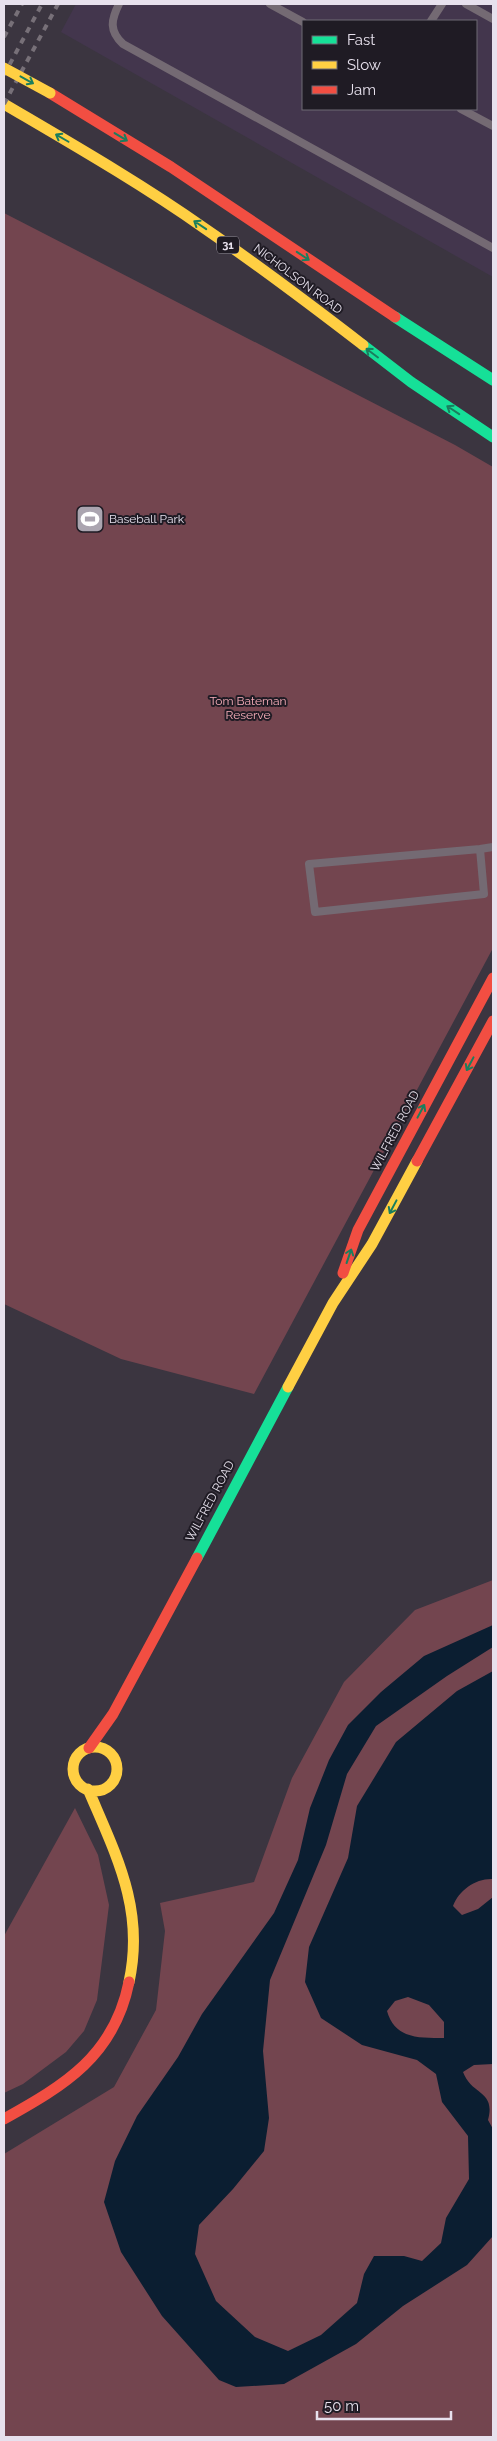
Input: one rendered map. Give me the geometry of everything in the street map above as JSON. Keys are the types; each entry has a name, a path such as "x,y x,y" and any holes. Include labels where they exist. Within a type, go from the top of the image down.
{"main road":[{"name":"NICHOLSON ROAD","path":"4,68 171,167 445,351 493,380"},
{"name":"NICHOLSON ROAD","path":"4,104 203,227 294,292 411,382 493,437"},
{"name":"WILFRED ROAD","path":"333,1303 358,1230 493,978"},
{"name":"WILFRED ROAD","path":"88,1748 113,1714 333,1303 372,1244 493,1021"},
{"name":"WILFRED ROAD","path":"111,1743 113,1714"},
{"path":"4,2118 55,2089 82,2069 99,2051 111,2031 127,1992 134,1945 131,1903 122,1872 88,1789 79,1782 74,1769 77,1757 88,1748 111,1743 117,1771 115,1778 105,1788 98,1790 88,1789"},
{"path":"104,1828 105,1788"}],"lane":[{"path":"119,4 113,17 112,28 116,37 123,44 493,248"},
{"path":"270,4 302,21"},
{"path":"432,20 442,4"},
{"path":"466,4 493,19"},
{"path":"463,110 493,126"},
{"path":"480,849 484,894 316,912 309,864 493,847"}],"shaded area":[{"path":"76,4 493,4 493,277 61,32"}],"green space":[{"name":"Tom Bateman Reserve","path":"4,213 455,445 493,467 493,948 254,1394 121,1359 4,1304"},
{"path":"493,1580 493,2437 4,2437 4,2154 114,2087 156,2010 165,1931 160,1903 254,1882 292,1778 344,1682 415,1610"},
{"path":"75,1808 98,1855 109,1905 97,2000 84,2031 66,2052 23,2084 4,2093 4,1936"}],"water":[{"path":"493,1625 493,1647 447,1676 376,1726 347,1774 326,1845 270,1980 263,2051 269,2118 264,2151 233,2189 199,2225 195,2254 216,2301 255,2337 288,2351 321,2335 357,2303 364,2274 374,2256 404,2256 422,2261 441,2243 446,2218 469,2179 468,2136 442,2102 436,2074 417,2060 362,2045 321,2018 305,1982 309,1947 348,1858 357,1806 396,1742 457,1691 493,1671 493,1879 480,1881 469,1886 459,1895 453,1906 462,1915 478,1909 493,1897 493,2064 474,2065 463,2072 467,2080 489,2103 488,2120 493,2129 493,2236 467,2265 403,2306 356,2344 284,2384 236,2387 219,2380 162,2316 121,2252 104,2202 115,2161 137,2116 178,2057 202,2014 274,1913 298,1860 310,1808 329,1760 348,1725 381,1692 424,1656","holes":["408,1997 429,2005 444,2022 444,2038 417,2037 402,2032 396,2027 387,2011 395,2001"]}],"railway":[{"path":"4,37 22,4"},
{"path":"4,75 42,4"},
{"path":"4,104 58,4"}],"traffic: fast":[{"path":"395,317 493,380"},
{"path":"363,345 411,382 493,437"},
{"path":"197,1558 288,1387"}],"traffic: slow":[{"path":"4,68 50,93"},
{"path":"4,104 106,164 180,211 363,345"},
{"path":"288,1387 333,1303 372,1244 417,1161"},
{"path":"95,1747 107,1751 113,1757 117,1769 113,1781 107,1787 95,1791 83,1787 77,1781 73,1769 77,1757 83,1751 95,1747"},
{"path":"88,1789 117,1860 130,1906 133,1930 133,1955 129,1982"}],"traffic: jam":[{"path":"50,93 171,167 395,317"},
{"path":"343,1273 358,1230 493,978"},
{"path":"417,1161 493,1021"},
{"path":"89,1748 113,1714 197,1558"},
{"path":"4,2119 47,2094 84,2066 112,2030 122,2008 129,1982"}],"place":[{"name":"Baseball Park","path":"90,519"}]}
